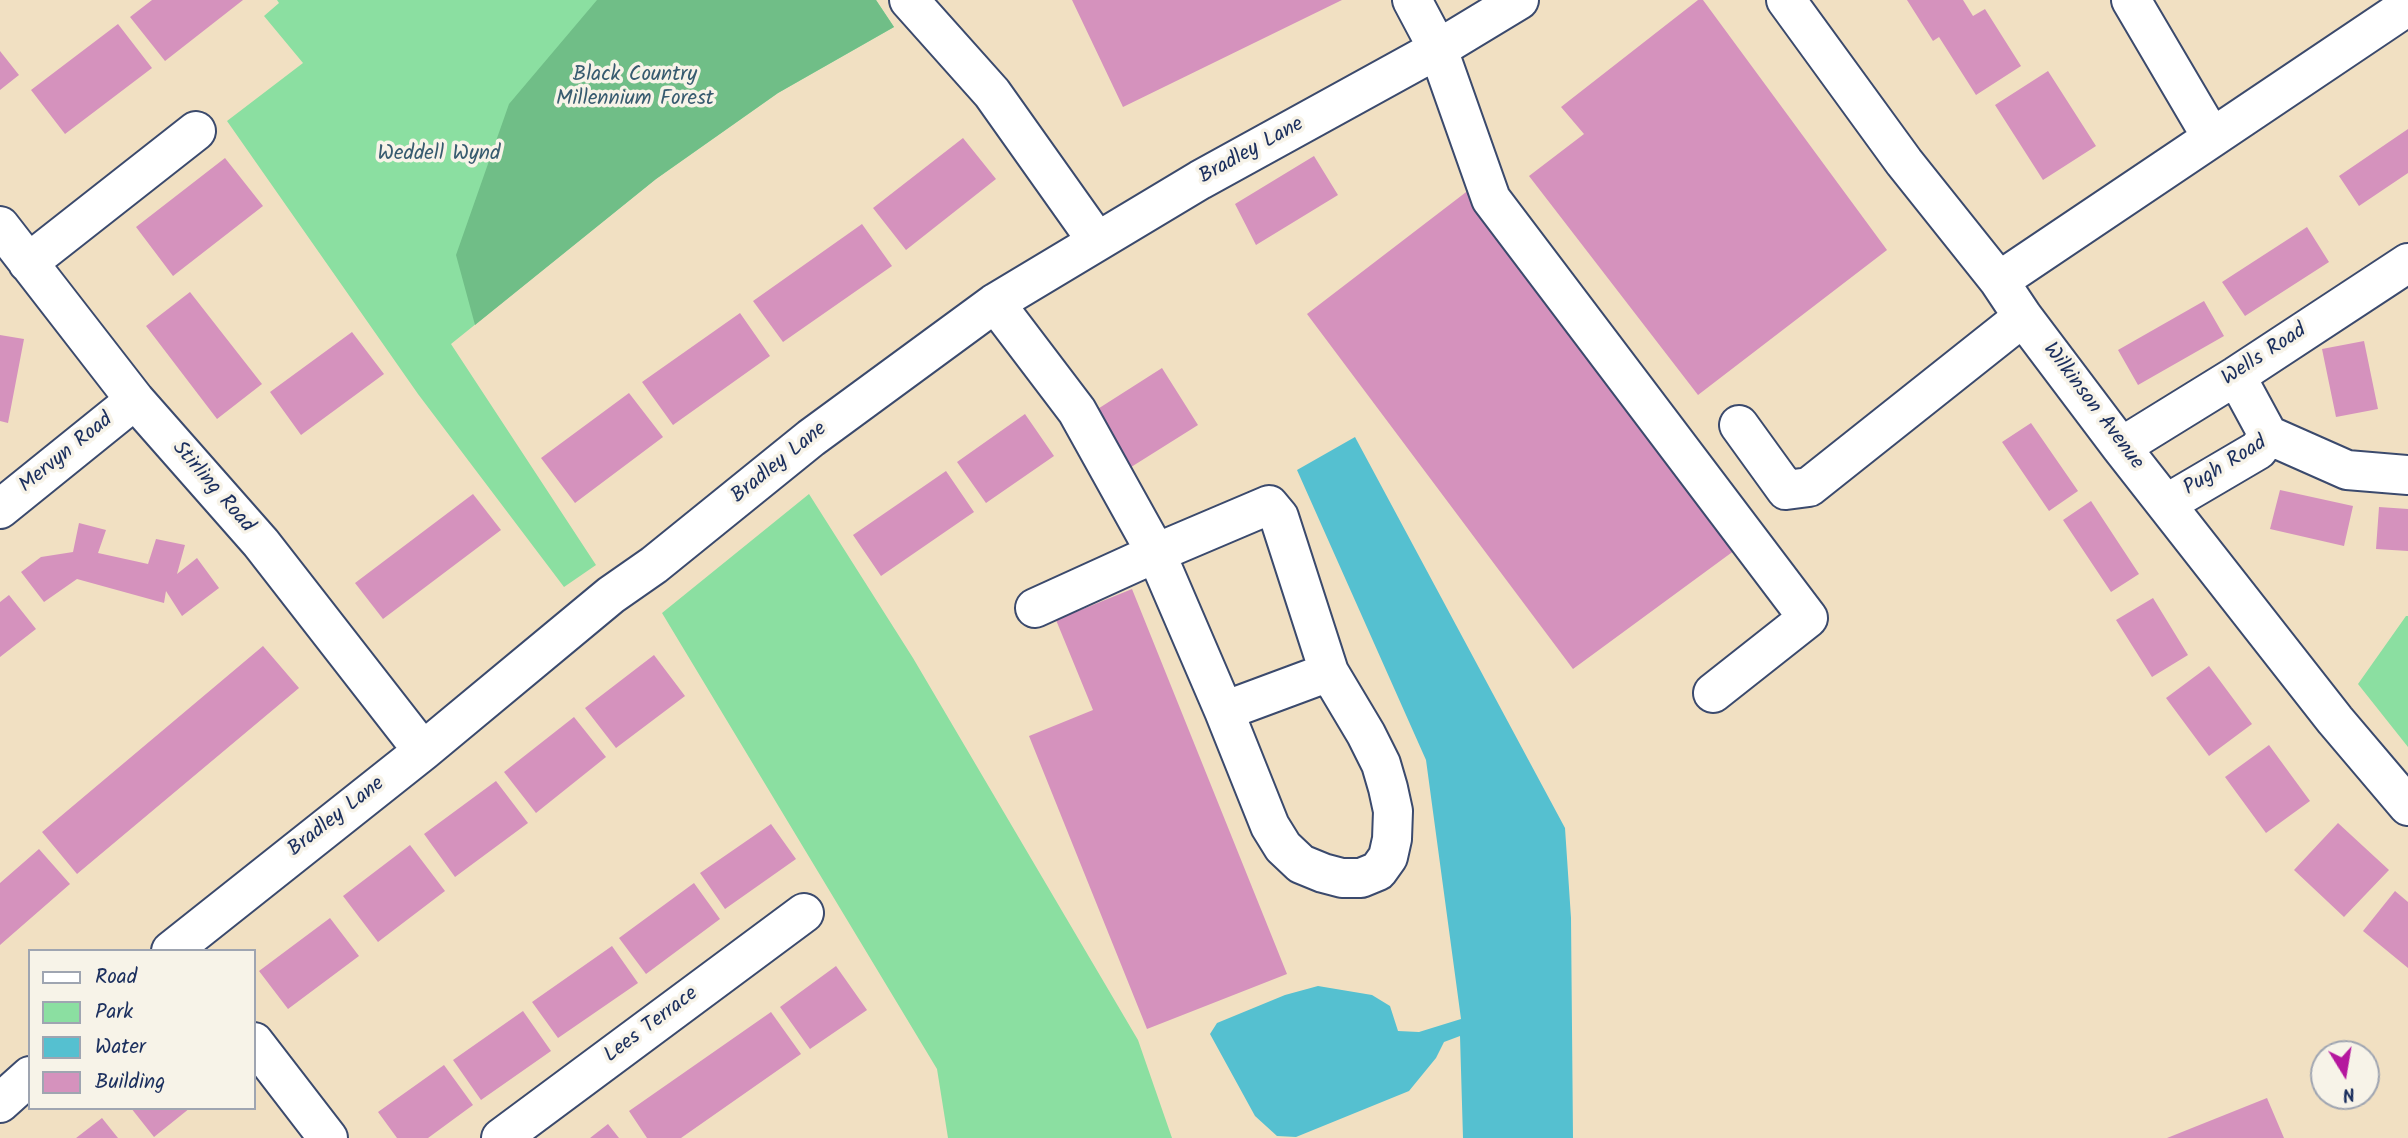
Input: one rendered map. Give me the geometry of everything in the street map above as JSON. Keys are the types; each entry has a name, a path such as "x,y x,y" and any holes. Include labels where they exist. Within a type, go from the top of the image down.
{"street":[{"path":"908,0 992,93 1097,242"},
{"path":"1412,0 1438,49 1491,199 1808,618 1713,693"},
{"name":"Bradley Lane","path":"178,949 424,751 611,595 654,565 811,438 995,303 1200,180 1438,49 1519,0"},
{"name":"Wilkinson Avenue","path":"1786,0 1904,162 1999,281 2121,447 2336,720 2408,806"},
{"path":"2131,0 2211,136"},
{"path":"1999,281 2408,6"},
{"path":"29,263 196,131"},
{"name":"Stirling Road","path":"0,226 135,400 261,544 424,751"},
{"name":"Wells Road","path":"2121,447 2236,376 2408,263"},
{"path":"995,303 1077,411 1156,552 1270,826 1283,847 1301,863 1342,878 1361,878 1378,871 1388,856 1393,811 1381,764 1329,672 1279,517 1269,505 1156,552 1035,608"},
{"path":"1739,425 1786,490 1809,487 2023,317"},
{"path":"2236,376 2268,435"},
{"name":"Mervyn Road","path":"0,509 135,400"},
{"name":"Pugh Road","path":"2166,504 2258,450 2268,435 2347,470 2408,475"},
{"path":"1224,710 1329,672"},
{"name":"Lees Terrace","path":"501,1138 804,913"},
{"path":"256,1045 328,1138"},
{"path":"0,1103 28,1078"}],"green space":[{"name":"Weddell Wynd","path":"277,0 876,0 894,27 778,93 656,179 451,344 596,565 564,587 418,394 227,121 303,63 264,16 279,3"},
{"name":"Black Country Millennium Forest","path":"597,0 876,0 894,27 778,93 656,179 475,325 456,255 509,104"},
{"path":"809,494 913,658 1138,1040 1172,1138 948,1138 937,1069 662,613"},
{"path":"2408,616 2408,747 2358,684"}],"water":[{"path":"1355,437 1565,828 1571,918 1573,1138 1463,1138 1460,1036 1444,1042 1436,1058 1409,1091 1296,1137 1277,1136 1255,1116 1210,1034 1217,1023 1285,995 1318,986 1372,995 1390,1006 1398,1031 1419,1032 1461,1019 1426,760 1297,470"}],"building":[{"path":"152,0 243,0 165,61 130,17"},
{"path":"1072,0 1342,0 1123,107"},
{"path":"1698,0 1703,0 1887,250 1698,395 1529,176 1584,134 1561,107"},
{"path":"1907,0 1963,0 1973,16 1985,9 2021,66 1976,95 1939,37 1933,41"},
{"path":"118,24 152,68 65,134 31,90"},
{"path":"0,51 19,75 0,90"},
{"path":"2048,71 2096,146 2043,180 1995,105"},
{"path":"2408,129 2408,173 2359,206 2339,176"},
{"path":"963,138 996,179 906,250 873,208"},
{"path":"1314,156 1338,195 1256,245 1235,204"},
{"path":"225,158 263,206 173,276 136,227"},
{"path":"1474,186 1746,542 1573,669 1307,314"},
{"path":"862,224 892,266 783,342 753,301"},
{"path":"2307,227 2329,262 2245,316 2222,282"},
{"path":"190,292 262,384 217,419 146,326"},
{"path":"2204,301 2224,336 2138,385 2118,350"},
{"path":"740,313 770,356 673,425 642,382"},
{"path":"352,332 384,374 301,435 270,392"},
{"path":"0,335 24,339 8,423 0,421"},
{"path":"2364,341 2378,409 2336,417 2322,349"},
{"path":"1162,368 1198,425 1128,469 1093,412"},
{"path":"629,393 663,437 575,503 541,458"},
{"path":"1025,414 1054,456 986,503 957,462"},
{"path":"2031,423 2078,491 2049,511 2002,442"},
{"path":"946,471 974,512 881,576 853,535"},
{"path":"2280,490 2353,506 2344,546 2270,529"},
{"path":"473,494 501,530 383,619 355,583"},
{"path":"2091,501 2139,574 2111,592 2063,520"},
{"path":"2379,507 2408,509 2408,551 2376,549"},
{"path":"79,523 106,530 98,553 148,564 156,539 185,545 177,574 197,558 219,588 182,616 166,591 164,603 77,579 44,602 21,572 41,557 73,552"},
{"path":"1132,589 1287,974 1147,1029 1029,736 1093,710 1056,620"},
{"path":"9,595 36,629 0,657 0,602"},
{"path":"2153,598 2188,655 2152,677 2116,620"},
{"path":"263,646 299,688 77,874 42,832"},
{"path":"654,655 685,696 616,748 585,708"},
{"path":"2209,666 2252,724 2209,756 2166,698"},
{"path":"574,717 606,757 536,813 504,772"},
{"path":"2269,745 2310,801 2266,833 2225,777"},
{"path":"496,781 528,823 455,877 424,834"},
{"path":"2338,823 2389,870 2344,917 2294,870"},
{"path":"771,824 796,859 725,909 700,873"},
{"path":"410,845 445,891 378,942 343,896"},
{"path":"39,849 70,884 0,945 0,883"},
{"path":"694,883 720,919 646,974 619,938"},
{"path":"2395,891 2408,902 2408,968 2363,931"},
{"path":"330,918 359,956 288,1009 259,971"},
{"path":"612,946 638,983 558,1038 532,1002"},
{"path":"836,966 867,1010 810,1049 780,1007"},
{"path":"523,1011 551,1051 481,1100 453,1060"},
{"path":"771,1012 801,1054 681,1138 647,1138 629,1111"},
{"path":"444,1065 473,1105 428,1138 397,1138 378,1112"},
{"path":"2267,1098 2284,1138 2167,1138"},
{"path":"133,1110 188,1110 154,1137"},
{"path":"102,1118 118,1138 76,1138"},
{"path":"608,1124 619,1138 590,1138"}]}
